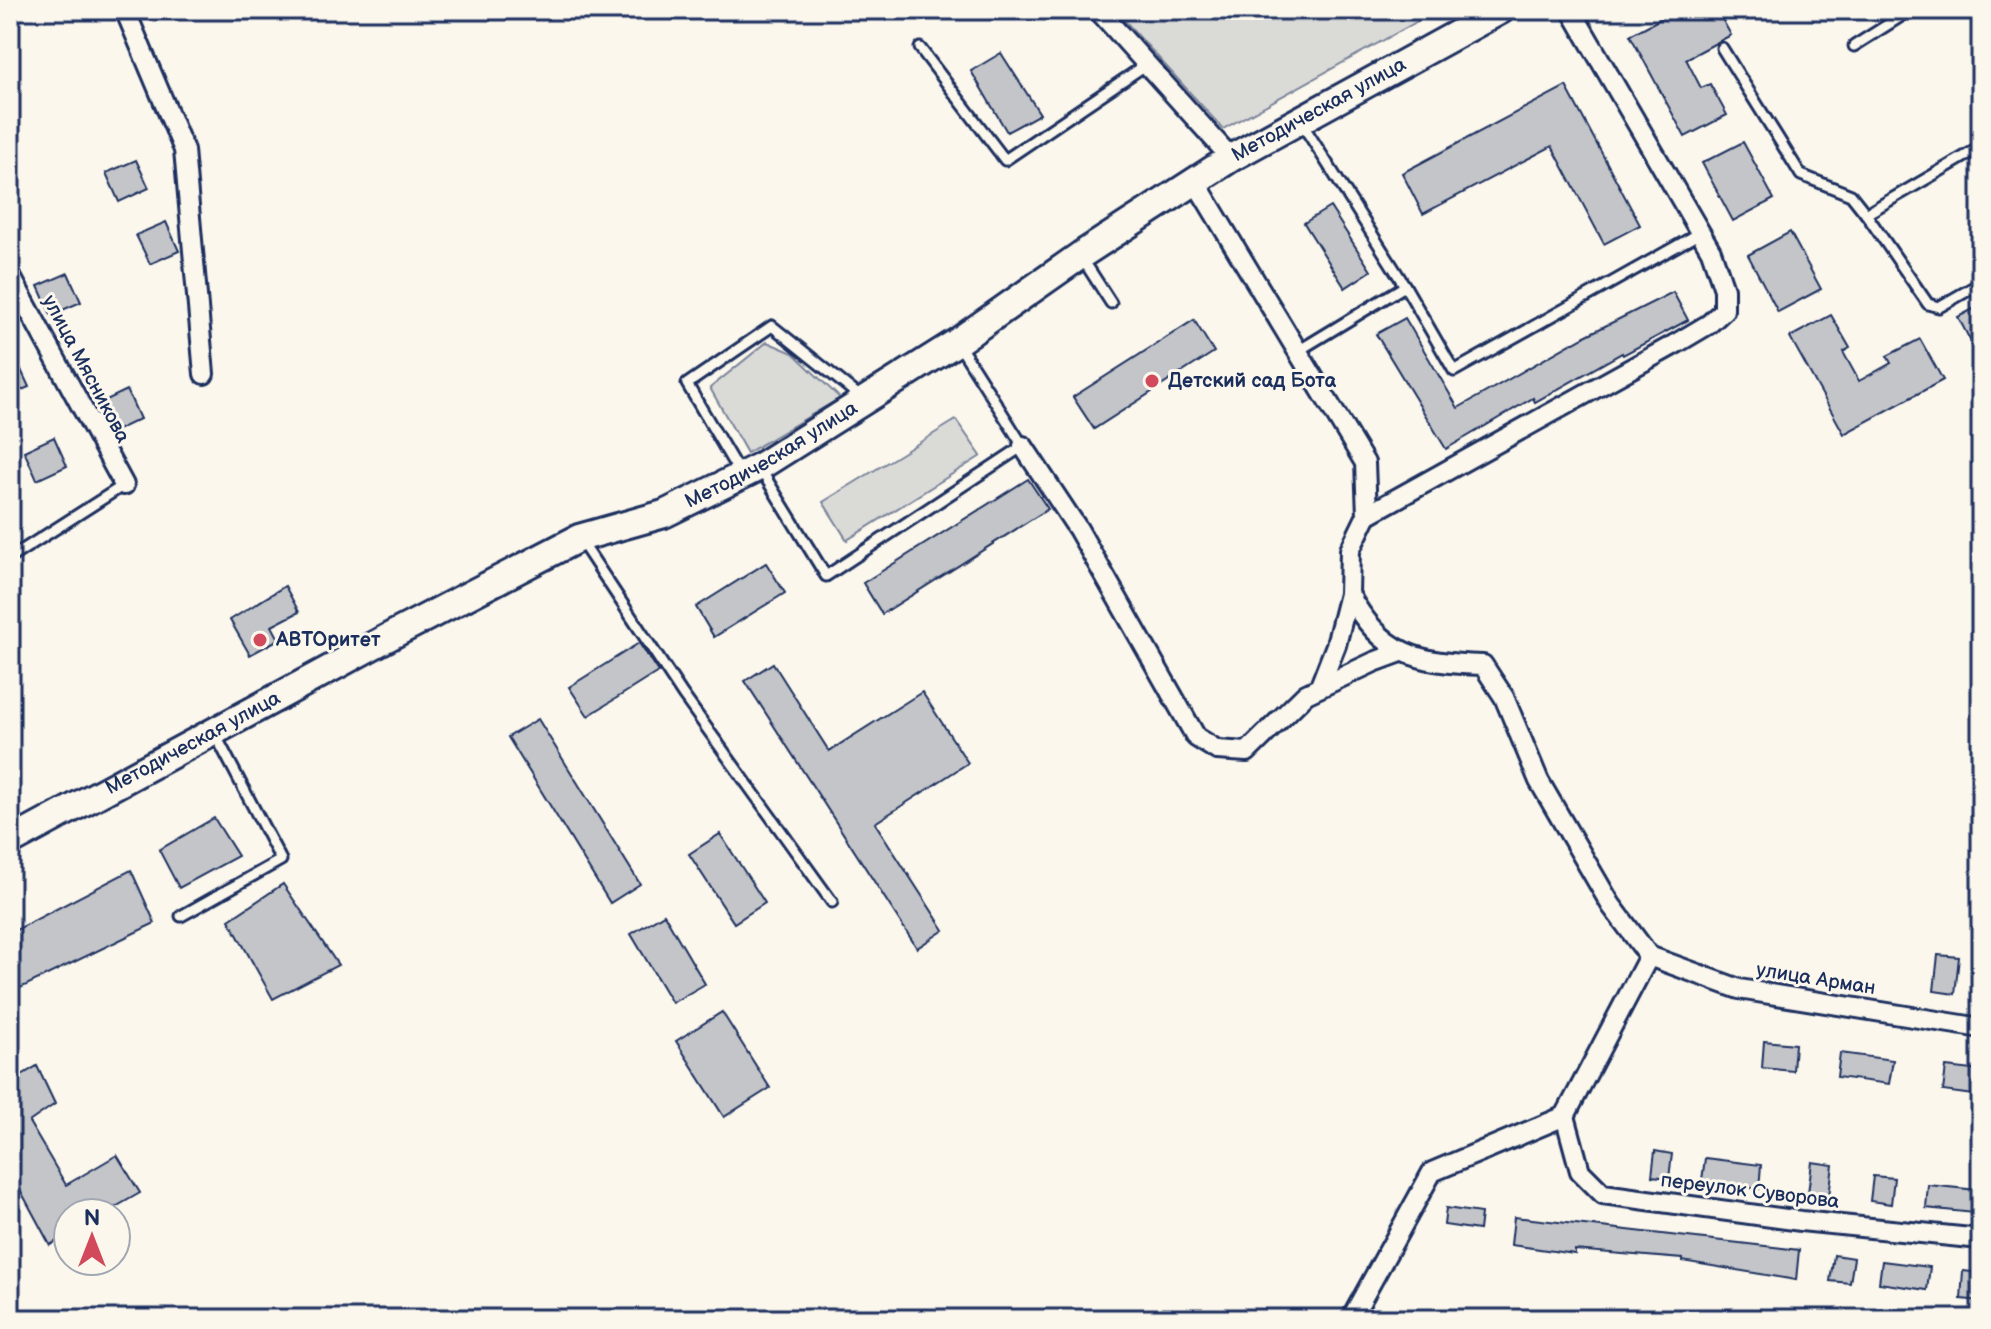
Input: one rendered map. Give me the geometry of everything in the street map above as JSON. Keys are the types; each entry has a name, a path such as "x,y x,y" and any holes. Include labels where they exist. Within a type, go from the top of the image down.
{"main road":[{"name":"Методическая улица","path":"10,842 579,538 664,514 750,472 957,342 1081,255 1231,158 1501,10"}],"street":[{"path":"125,10 184,150 204,374"},
{"path":"1098,10 1231,158"},
{"path":"1367,515 1709,324 1724,310 1724,289 1711,251 1571,10"},
{"path":"1195,181 1365,463 1367,515 1350,550 1349,594 1336,645 1320,686"},
{"name":"улица Мясникова","path":"10,275 124,485"},
{"path":"1023,446 1078,529 1196,737 1217,750 1247,752 1306,694 1401,652"},
{"path":"1349,594 1377,635 1401,652 1448,664 1483,665 1504,697 1539,781 1611,905 1649,956 1565,1116 1432,1172 1351,1319"},
{"name":"улица Арман","path":"1649,956 1739,989 1981,1028"},
{"name":"переулок Суворова","path":"1565,1116 1580,1171 1603,1194 1801,1221 1981,1239"}],"lane":[{"path":"1854,46 1911,10"},
{"path":"920,48 1005,160 1147,64"},
{"path":"1722,48 1801,175 1851,195 1928,304 1939,307 1981,283"},
{"path":"1299,119 1405,286 1454,371 1700,233"},
{"path":"1866,214 1981,147"},
{"path":"1081,255 1111,303"},
{"path":"1298,351 1405,286"},
{"path":"866,401 772,326 687,384 826,576 1023,446 957,342"},
{"path":"10,558 124,485"},
{"path":"579,538 683,695 832,902"},
{"path":"181,916 281,860 213,731"}],"shaded area":[{"path":"1115,10 1438,10 1223,129"},
{"path":"767,342 793,353 840,398 747,453 710,388"},
{"path":"956,420 981,456 847,540 823,502"}],"building":[{"path":"1677,10 1717,10 1731,35 1686,59 1701,88 1710,84 1727,115 1685,137 1630,35"},
{"path":"1001,53 1040,114 1007,132 971,71"},
{"path":"1566,86 1640,225 1604,244 1552,146 1423,214 1402,173"},
{"path":"1743,142 1774,199 1733,221 1702,163"},
{"path":"136,160 149,188 119,202 106,173"},
{"path":"1330,207 1371,271 1345,288 1304,223"},
{"path":"166,222 179,251 150,264 136,235"},
{"path":"1790,232 1821,289 1778,312 1748,255"},
{"path":"68,273 81,302 51,315 38,286"},
{"path":"1673,292 1688,320 1535,402 1533,398 1446,449 1376,334 1405,318 1458,408 1585,336"},
{"path":"1981,305 1981,361 1958,317"},
{"path":"1831,315 1850,348 1843,352 1859,381 1891,363 1887,356 1920,339 1943,380 1844,434 1790,337"},
{"path":"1194,320 1214,352 1094,429 1073,397"},
{"path":"10,346 29,387 10,395"},
{"path":"127,390 140,419 111,433 98,404"},
{"path":"54,437 67,466 37,480 24,451"},
{"path":"1028,479 1048,509 882,614 863,583"},
{"path":"766,563 785,593 714,637 696,607"},
{"path":"285,586 299,612 272,626 279,639 250,655 230,620"},
{"path":"639,643 658,672 588,716 569,687"},
{"path":"773,663 829,751 922,692 968,763 875,823 944,930 917,948 745,681"},
{"path":"538,719 640,884 610,903 508,737"},
{"path":"214,818 238,856 179,888 159,850"},
{"path":"720,834 765,903 734,923 689,854"},
{"path":"131,870 155,923 10,993 10,933"},
{"path":"283,884 338,965 273,999 229,920"},
{"path":"664,914 705,984 672,1003 631,934"},
{"path":"1938,955 1959,957 1955,994 1934,991"},
{"path":"722,1012 770,1088 724,1117 676,1041"},
{"path":"1764,1041 1795,1044 1793,1071 1762,1068"},
{"path":"1840,1053 1893,1060 1889,1084 1837,1077"},
{"path":"37,1066 55,1104 29,1122 66,1185 117,1155 140,1193 132,1198 52,1197 50,1245 10,1171 10,1082"},
{"path":"1946,1067 1981,1071 1981,1096 1943,1091"},
{"path":"1655,1151 1672,1154 1669,1178 1652,1176"},
{"path":"1705,1158 1761,1165 1759,1189 1702,1180"},
{"path":"1812,1162 1833,1165 1829,1196 1808,1193"},
{"path":"1873,1176 1894,1178 1891,1204 1870,1201"},
{"path":"1928,1185 1977,1190 1974,1213 1926,1208"},
{"path":"1446,1208 1481,1213 1479,1230 1444,1225"},
{"path":"1514,1217 1799,1250 1796,1280 1682,1259 1575,1250 1575,1254 1511,1245"},
{"path":"1834,1255 1854,1258 1850,1283 1830,1281"},
{"path":"1882,1261 1930,1267 1927,1290 1879,1283"},
{"path":"1963,1271 1981,1273 1981,1301 1961,1299"}],"place":[{"name":"Детский сад Бота","path":"1152,381"},
{"name":"АВТОритет","path":"260,640"}]}
